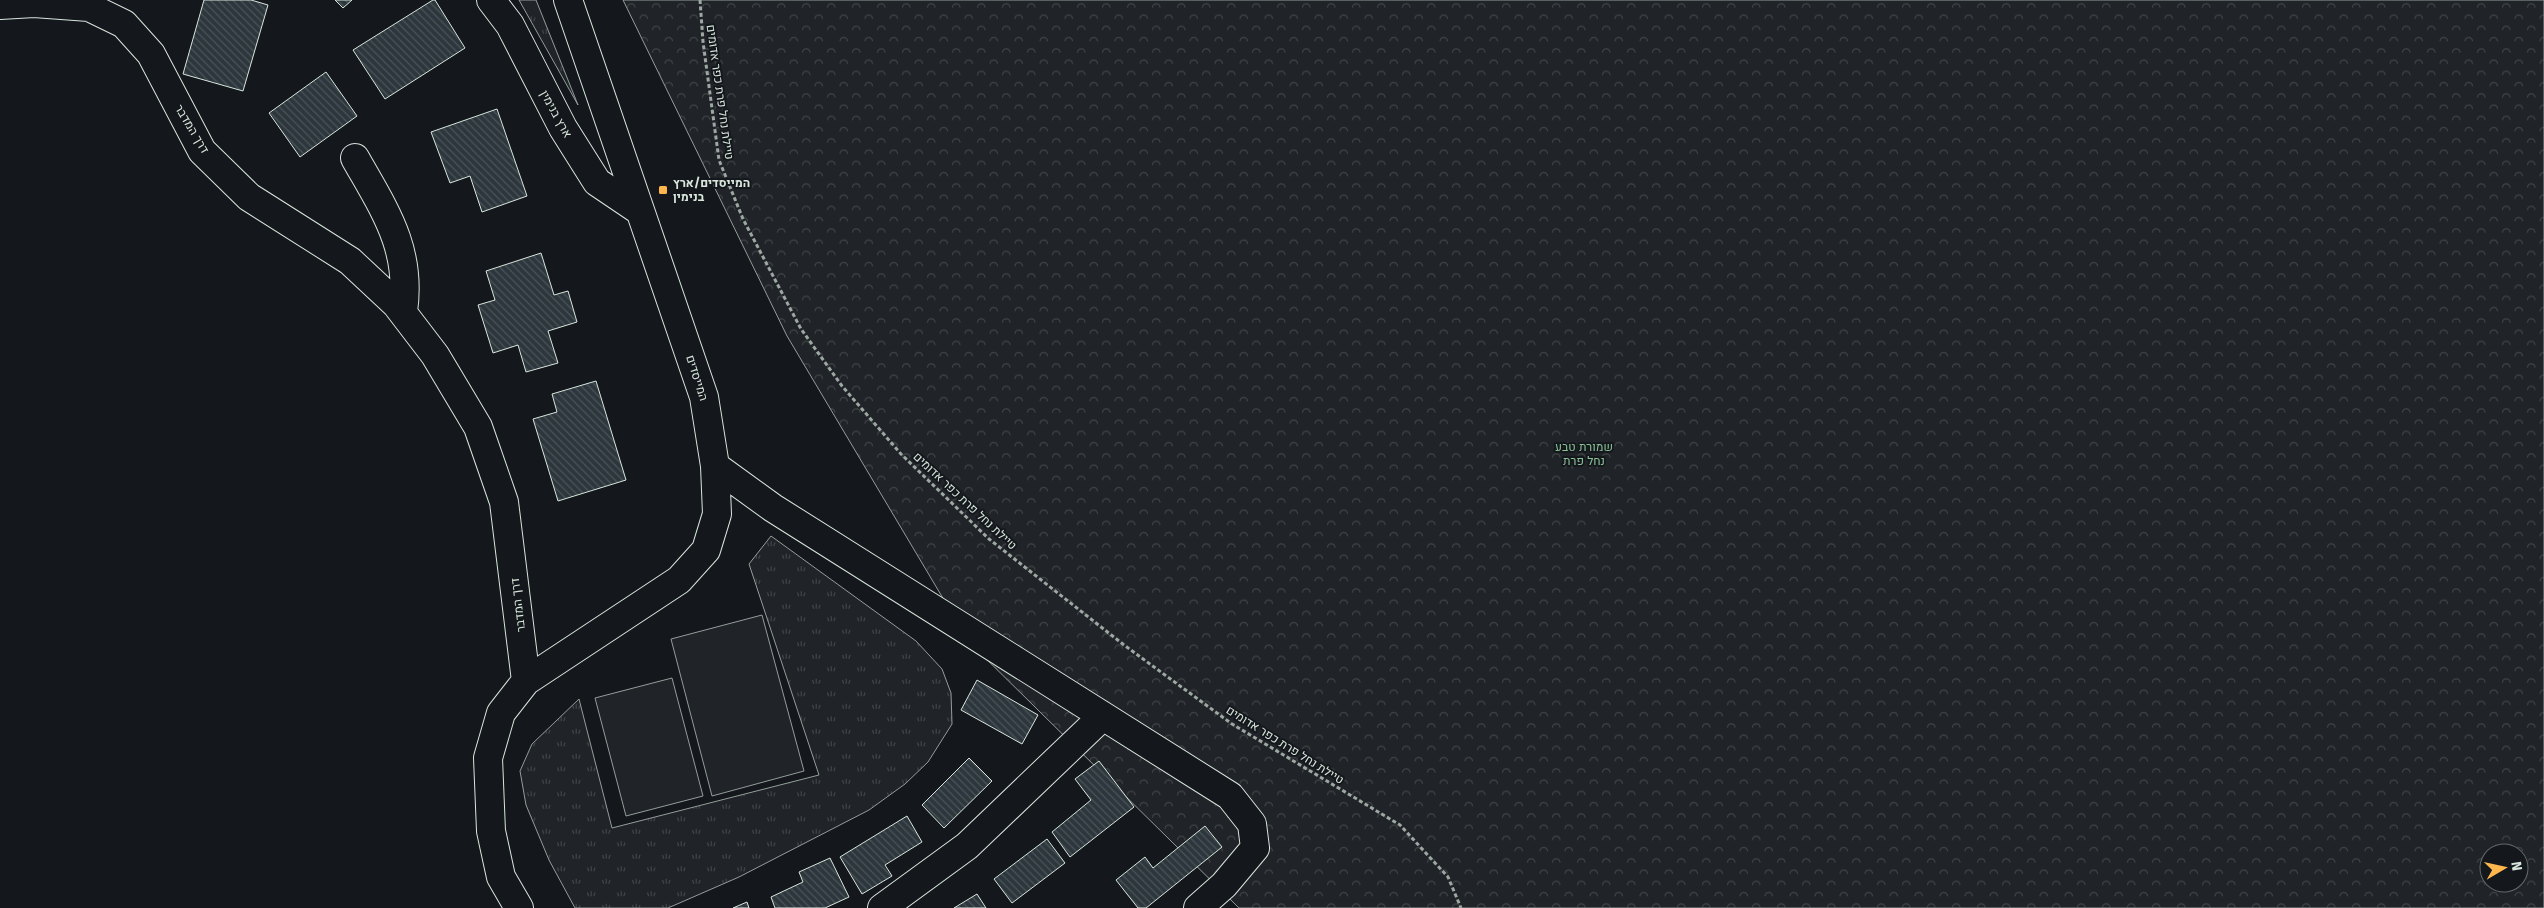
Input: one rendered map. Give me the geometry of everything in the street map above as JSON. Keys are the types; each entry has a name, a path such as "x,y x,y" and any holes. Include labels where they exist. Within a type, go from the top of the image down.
{"street":[{"name":"ארץ בנימין","path":"491,0 510,25 563,128 597,182 640,211"},
{"name":"המייסדים","path":"526,681 679,580 706,550 717,514 715,466 704,397 568,0"},
{"name":"דרך המדבר","path":"0,5 34,3 89,7 124,24 151,54 202,151 249,197 350,260 402,312 435,355 478,427 504,502 526,681"},
{"path":"355,158 391,222 403,262 406,288 402,312"},
{"path":"715,466 773,508 1230,796 1252,824 1255,848 1224,884 1198,908"},
{"path":"519,908 501,877 491,830 488,758 501,713 526,681"},
{"path":"882,908 967,846 1103,716"}],"path":[{"name":"טיילת נחל פרת כפר אדומים","path":"700,0 703,42 719,160 743,219 801,329 842,386 901,454 989,539 1232,724 1400,825 1448,877 1461,908"}],"green space":[{"path":"519,0 536,0 578,105"},
{"name":"שמורת טבע נחל פרת","path":"623,0 2544,0 2544,908 1239,908 969,642 787,336"},
{"path":"771,536 916,641 942,669 951,693 952,724 928,762 905,784 869,810 739,877 668,908 575,908 549,860 526,805 520,771 532,744 579,699 612,828 819,775 749,564"},
{"path":"762,615 804,771 712,796 671,639"},
{"path":"672,678 703,796 626,816 595,698"}],"building":[{"path":"204,0 251,0 268,5 243,91 183,74"},
{"path":"335,0 352,0 343,8"},
{"path":"435,0 465,48 385,99 353,50"},
{"path":"326,72 357,116 300,157 269,113"},
{"path":"497,109 527,196 482,212 470,176 450,183 431,132"},
{"path":"541,253 554,295 568,291 577,322 548,331 558,363 526,372 518,345 493,353 478,305 495,300 486,271"},
{"path":"596,381 626,480 558,501 533,419 557,412 552,394"},
{"path":"977,680 1038,715 1022,744 961,710"},
{"path":"969,758 992,781 944,828 922,805"},
{"path":"1099,761 1134,807 1070,857 1052,832 1091,800 1075,779"},
{"path":"907,816 922,842 885,865 892,876 862,894 840,857"},
{"path":"1205,826 1222,847 1146,908 1138,908 1116,880 1145,857 1153,868"},
{"path":"1047,839 1065,863 1012,903 994,879"},
{"path":"830,858 849,897 825,908 775,908 771,897 803,882 799,872"},
{"path":"977,894 986,908 954,908"},
{"path":"747,902 749,908 733,908"}],"place":[{"name":"המייסדים/ארץ בנימין","path":"663,190"}]}
